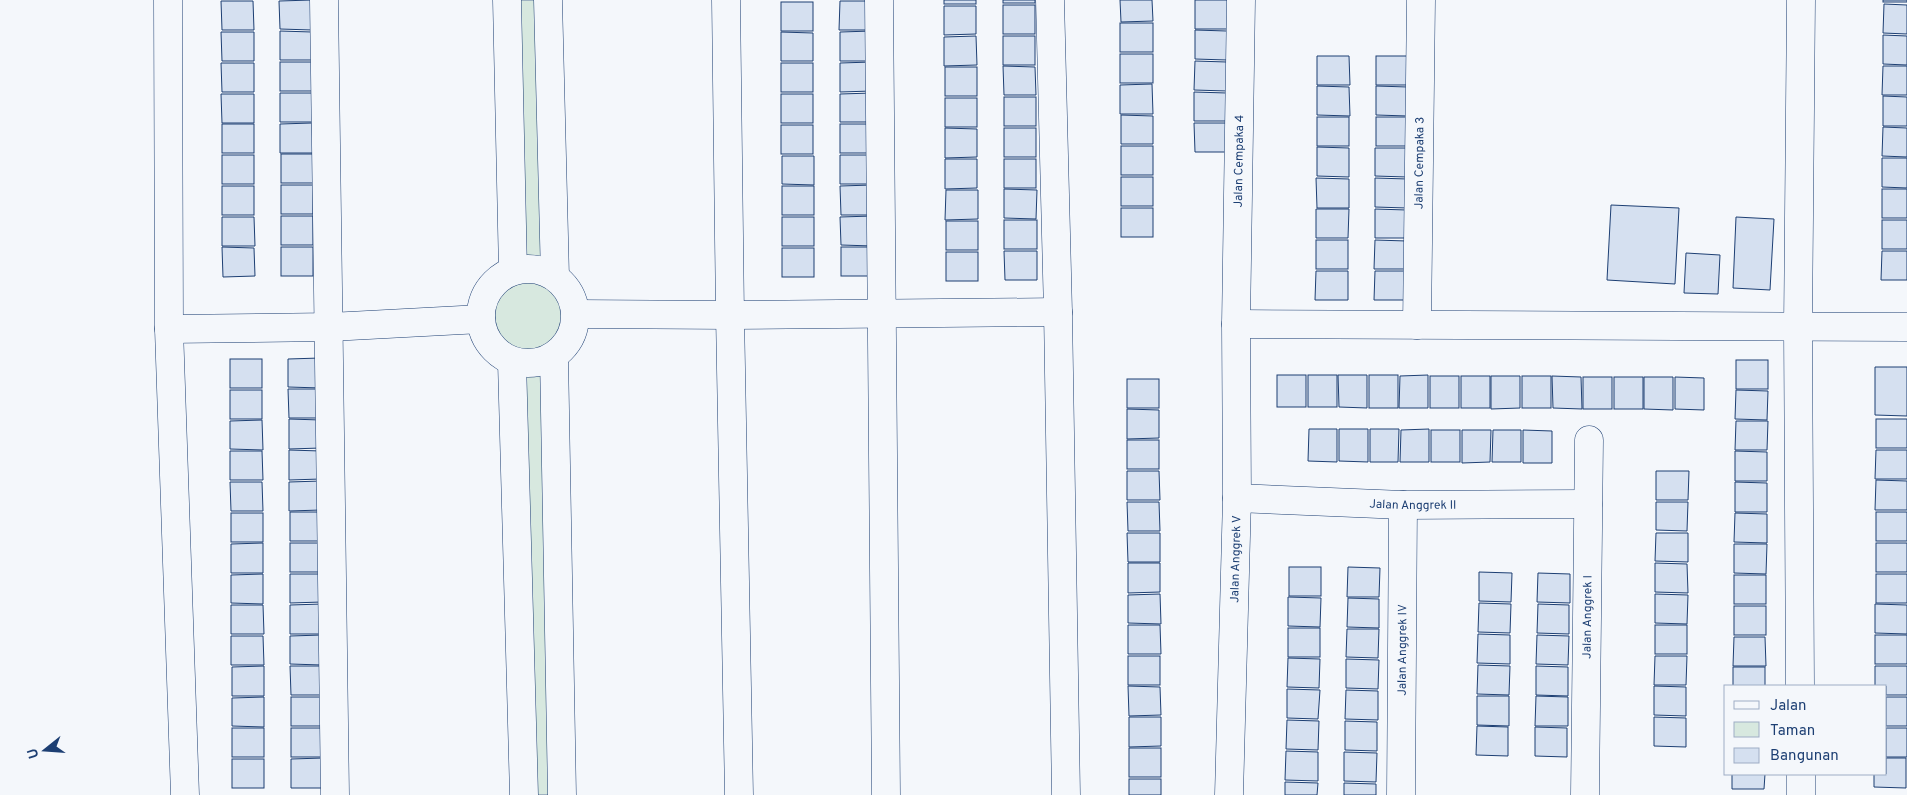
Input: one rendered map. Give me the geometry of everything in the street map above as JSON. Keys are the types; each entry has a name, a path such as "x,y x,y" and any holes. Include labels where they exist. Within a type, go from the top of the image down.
{"street":[{"path":"168,0 169,329 185,795"},
{"path":"324,0 335,795"},
{"path":"507,0 514,271"},
{"path":"548,0 555,276"},
{"path":"726,0 739,795"},
{"path":"879,0 886,795"},
{"path":"1050,0 1058,312 1066,795"},
{"name":"Jalan Cempaka 4","path":"1236,324 1240,0"},
{"name":"Jalan Cempaka 3","path":"1417,324 1421,0"},
{"path":"1800,685 1798,327 1801,0"},
{"path":"534,269 555,276 567,289 576,314 571,338 554,356 534,364 512,362 489,343 481,319 485,297 498,279 514,271 534,269"},
{"path":"576,314 730,316 1058,312"},
{"path":"169,329 330,327 481,319"},
{"path":"1236,324 1907,327"},
{"name":"Jalan Anggrek V","path":"1229,795 1237,498 1236,324"},
{"path":"554,356 562,795"},
{"path":"512,362 524,795"},
{"name":"Jalan Anggrek I","path":"1585,795 1589,440"},
{"name":"Jalan Anggrek II","path":"1237,498 1403,505 1588,504"},
{"name":"Jalan Anggrek IV","path":"1401,795 1403,505"},
{"path":"1801,775 1801,795"}],"green space":[{"path":"507,0 548,0 555,276 567,289 576,314 554,357 562,795 524,795 512,362 489,343 481,319 485,297 498,279 513,271"}],"building":[{"path":"312,0 312,30 280,29 279,1"},
{"path":"944,0 976,0 976,4 944,4"},
{"path":"1003,0 1035,0 1035,3 1003,3"},
{"path":"1120,0 1152,0 1153,21 1121,22"},
{"path":"1195,0 1228,0 1227,29 1195,29"},
{"path":"1883,0 1907,0 1907,2 1883,2"},
{"path":"221,1 253,1 254,30 222,30"},
{"path":"840,1 872,1 871,30 839,30"},
{"path":"781,2 813,2 813,31 781,31"},
{"path":"1884,4 1907,5 1907,34 1883,33"},
{"path":"1003,5 1035,5 1035,34 1003,34"},
{"path":"944,6 976,6 976,34 944,35"},
{"path":"1120,23 1153,23 1153,52 1120,52"},
{"path":"1195,30 1227,31 1227,60 1195,59"},
{"path":"280,31 312,32 312,60 280,60"},
{"path":"872,31 872,61 840,61 840,32"},
{"path":"221,32 254,32 254,61 222,61"},
{"path":"781,32 813,33 813,61 781,61"},
{"path":"1883,35 1907,36 1907,65 1883,64"},
{"path":"976,36 977,65 944,66 944,37"},
{"path":"1003,36 1035,36 1035,65 1003,65"},
{"path":"1120,54 1153,54 1153,83 1120,83"},
{"path":"1317,56 1349,56 1350,85 1317,85"},
{"path":"1376,56 1408,56 1408,85 1376,85"},
{"path":"1195,61 1227,62 1227,91 1194,90"},
{"path":"280,62 312,62 312,91 280,91"},
{"path":"872,62 872,91 840,92 840,63"},
{"path":"221,63 254,63 254,92 222,92"},
{"path":"781,63 813,63 813,92 781,92"},
{"path":"1003,66 1035,67 1036,95 1004,95"},
{"path":"1883,66 1907,66 1907,95 1882,95"},
{"path":"945,67 977,67 977,96 945,96"},
{"path":"1152,84 1153,114 1120,114 1120,85"},
{"path":"1317,86 1349,87 1350,116 1317,115"},
{"path":"1376,86 1408,87 1408,116 1376,115"},
{"path":"1194,92 1227,93 1227,121 1194,121"},
{"path":"280,93 312,93 313,122 280,122"},
{"path":"872,93 872,122 840,122 840,94"},
{"path":"221,94 254,94 254,123 222,123"},
{"path":"781,94 813,94 813,123 781,123"},
{"path":"1883,96 1907,97 1907,126 1883,126"},
{"path":"1004,97 1036,97 1036,126 1004,126"},
{"path":"945,98 977,98 977,127 945,127"},
{"path":"1121,115 1153,116 1153,144 1121,144"},
{"path":"1317,117 1349,117 1349,146 1317,146"},
{"path":"1376,117 1408,117 1408,146 1376,146"},
{"path":"312,123 313,153 280,153 280,124"},
{"path":"1194,123 1227,123 1226,152 1195,152"},
{"path":"222,124 254,124 254,153 222,153"},
{"path":"840,124 872,124 872,153 840,153"},
{"path":"781,125 813,125 813,154 781,154"},
{"path":"1883,127 1907,128 1907,157 1882,156"},
{"path":"945,128 977,129 977,157 945,158"},
{"path":"1004,128 1036,128 1036,157 1004,157"},
{"path":"1121,146 1153,146 1153,175 1121,175"},
{"path":"1317,147 1349,148 1349,177 1317,176"},
{"path":"1375,148 1408,148 1407,177 1375,176"},
{"path":"281,154 313,154 313,183 281,183"},
{"path":"222,155 254,155 254,184 222,184"},
{"path":"840,155 872,155 873,184 840,184"},
{"path":"782,156 814,156 814,185 782,184"},
{"path":"1882,158 1907,158 1907,188 1882,187"},
{"path":"945,159 977,159 977,188 945,189"},
{"path":"1004,159 1036,159 1036,188 1004,188"},
{"path":"1121,177 1153,177 1153,206 1121,206"},
{"path":"1316,178 1349,179 1349,208 1317,208"},
{"path":"1375,178 1408,179 1407,208 1375,207"},
{"path":"281,185 313,185 313,214 281,214"},
{"path":"872,185 873,215 841,215 840,186"},
{"path":"222,186 254,186 254,215 222,215"},
{"path":"782,186 814,186 814,215 782,215"},
{"path":"1004,189 1037,190 1036,219 1004,218"},
{"path":"1882,189 1907,189 1907,218 1882,218"},
{"path":"946,190 978,190 978,219 945,220"},
{"path":"1611,205 1679,208 1675,284 1607,280"},
{"path":"1121,208 1153,208 1153,237 1121,237"},
{"path":"1316,209 1349,209 1348,238 1316,238"},
{"path":"1375,209 1407,210 1407,238 1375,238"},
{"path":"281,216 313,216 313,245 281,245"},
{"path":"873,216 873,246 841,245 840,217"},
{"path":"222,217 254,217 255,246 222,246"},
{"path":"782,217 814,217 814,246 782,246"},
{"path":"1736,217 1774,219 1770,290 1733,288"},
{"path":"1004,220 1037,220 1037,249 1004,249"},
{"path":"1882,220 1907,220 1907,249 1882,249"},
{"path":"946,221 978,221 978,250 946,250"},
{"path":"1316,240 1348,240 1348,269 1316,269"},
{"path":"1375,240 1407,241 1407,269 1374,269"},
{"path":"222,247 254,248 255,276 223,277"},
{"path":"281,247 313,247 313,276 281,276"},
{"path":"841,247 873,247 873,276 841,276"},
{"path":"782,248 814,248 814,277 782,277"},
{"path":"1004,251 1037,251 1037,280 1005,280"},
{"path":"1882,251 1907,251 1907,280 1881,280"},
{"path":"946,252 978,252 978,281 946,281"},
{"path":"1686,253 1720,255 1718,294 1684,293"},
{"path":"1316,271 1348,271 1348,300 1315,300"},
{"path":"1375,271 1407,271 1407,300 1374,300"},
{"path":"320,358 321,388 288,387 288,359"},
{"path":"230,359 262,359 262,388 230,388"},
{"path":"1736,360 1768,360 1768,389 1736,389"},
{"path":"1875,367 1907,367 1907,416 1875,415"},
{"path":"1277,375 1306,375 1306,407 1277,407"},
{"path":"1308,375 1337,375 1337,407 1308,407"},
{"path":"1338,375 1367,375 1367,408 1339,407"},
{"path":"1369,375 1398,375 1398,408 1369,408"},
{"path":"1428,375 1428,408 1399,408 1400,376"},
{"path":"1430,376 1459,376 1459,408 1430,408"},
{"path":"1461,376 1490,376 1490,408 1461,408"},
{"path":"1491,376 1520,376 1520,408 1491,409"},
{"path":"1522,376 1551,376 1551,408 1522,408"},
{"path":"1552,376 1581,377 1582,409 1553,408"},
{"path":"1583,377 1612,377 1612,409 1583,409"},
{"path":"1614,377 1643,377 1643,409 1614,409"},
{"path":"1644,377 1673,377 1673,410 1644,409"},
{"path":"1675,377 1704,378 1704,410 1675,409"},
{"path":"1127,379 1159,379 1159,408 1127,408"},
{"path":"288,389 320,389 321,418 289,418"},
{"path":"230,390 262,390 262,419 230,419"},
{"path":"1736,390 1768,391 1767,420 1735,419"},
{"path":"1127,409 1159,410 1159,438 1127,439"},
{"path":"289,419 321,420 321,448 289,449"},
{"path":"1876,419 1907,419 1907,448 1876,448"},
{"path":"262,420 263,450 230,449 230,421"},
{"path":"1736,421 1768,421 1767,450 1735,450"},
{"path":"1309,429 1337,429 1337,462 1308,461"},
{"path":"1339,429 1368,429 1368,462 1339,461"},
{"path":"1370,429 1399,429 1398,462 1370,462"},
{"path":"1429,429 1429,462 1400,462 1401,430"},
{"path":"1431,430 1460,430 1460,462 1431,462"},
{"path":"1462,430 1491,430 1490,462 1462,463"},
{"path":"1493,430 1521,430 1521,462 1492,462"},
{"path":"1523,430 1552,431 1552,463 1523,463"},
{"path":"1127,440 1159,440 1159,469 1127,469"},
{"path":"289,450 321,451 321,479 289,480"},
{"path":"1876,450 1907,450 1907,479 1875,479"},
{"path":"230,451 262,451 263,480 230,480"},
{"path":"1735,451 1767,452 1767,481 1735,481"},
{"path":"1127,471 1159,471 1160,500 1127,500"},
{"path":"1656,471 1689,471 1688,500 1656,500"},
{"path":"1876,480 1907,481 1907,510 1875,510"},
{"path":"321,481 321,510 289,511 289,482"},
{"path":"230,482 262,482 263,511 231,511"},
{"path":"1735,482 1767,483 1767,512 1735,512"},
{"path":"1127,502 1159,502 1160,531 1128,531"},
{"path":"1656,502 1688,502 1687,531 1656,530"},
{"path":"290,512 322,512 321,541 290,541"},
{"path":"1876,512 1907,512 1907,541 1876,541"},
{"path":"231,513 263,513 263,542 231,542"},
{"path":"1735,513 1767,514 1767,543 1734,542"},
{"path":"1127,533 1160,533 1160,562 1128,562"},
{"path":"1656,533 1688,533 1688,562 1655,561"},
{"path":"263,543 263,573 231,573 231,544"},
{"path":"290,543 322,543 322,572 290,572"},
{"path":"1876,543 1907,543 1907,572 1876,572"},
{"path":"1734,544 1767,544 1766,574 1734,573"},
{"path":"1128,563 1160,563 1160,592 1128,593"},
{"path":"1655,563 1687,564 1688,593 1655,592"},
{"path":"1289,567 1321,567 1321,596 1289,596"},
{"path":"1348,567 1380,568 1379,597 1347,597"},
{"path":"1479,572 1512,573 1511,602 1479,601"},
{"path":"1538,573 1570,574 1570,603 1537,602"},
{"path":"263,574 263,604 231,603 231,575"},
{"path":"290,574 322,574 322,602 290,603"},
{"path":"1876,574 1907,574 1907,603 1876,603"},
{"path":"1734,575 1766,575 1766,604 1734,604"},
{"path":"1160,594 1161,624 1128,623 1128,595"},
{"path":"1655,594 1688,595 1687,624 1655,623"},
{"path":"1288,597 1321,598 1320,627 1288,626"},
{"path":"1348,598 1379,599 1379,628 1347,627"},
{"path":"1479,603 1511,604 1510,633 1478,632"},
{"path":"322,604 322,634 290,634 290,605"},
{"path":"1538,604 1569,605 1569,634 1537,633"},
{"path":"1875,604 1907,605 1907,634 1875,633"},
{"path":"231,605 263,605 264,634 231,634"},
{"path":"1734,606 1766,606 1766,635 1734,635"},
{"path":"1128,625 1160,625 1161,654 1128,654"},
{"path":"1655,625 1687,625 1687,654 1655,654"},
{"path":"1288,628 1320,628 1320,657 1288,657"},
{"path":"1347,629 1379,629 1378,658 1346,657"},
{"path":"1478,634 1510,635 1510,664 1477,663"},
{"path":"322,635 322,665 290,664 290,636"},
{"path":"1537,635 1569,636 1568,665 1536,664"},
{"path":"1875,635 1907,635 1907,664 1875,664"},
{"path":"231,636 263,636 264,665 231,665"},
{"path":"1734,637 1765,637 1766,666 1733,666"},
{"path":"1128,656 1160,656 1160,685 1128,685"},
{"path":"1655,656 1687,656 1686,685 1654,685"},
{"path":"1288,658 1320,659 1319,688 1287,687"},
{"path":"1346,659 1379,660 1378,689 1346,688"},
{"path":"1478,665 1510,666 1509,695 1477,694"},
{"path":"264,666 264,696 232,696 232,667"},
{"path":"290,666 322,666 323,695 291,695"},
{"path":"1536,666 1568,667 1568,696 1536,695"},
{"path":"1875,666 1907,666 1907,695 1887,695 1887,685 1875,685"},
{"path":"1733,667 1765,667 1765,685 1733,685"},
{"path":"1128,686 1160,687 1161,715 1129,716"},
{"path":"1654,686 1686,687 1686,716 1654,715"},
{"path":"1287,689 1320,690 1318,719 1287,718"},
{"path":"1346,690 1378,691 1378,720 1345,719"},
{"path":"1477,696 1509,696 1509,726 1477,725"},
{"path":"1536,696 1568,697 1568,726 1535,726"},
{"path":"264,697 264,727 232,726 232,698"},
{"path":"291,697 323,697 323,726 291,726"},
{"path":"1887,697 1907,697 1907,726 1887,726"},
{"path":"1129,717 1161,717 1161,746 1129,747"},
{"path":"1654,717 1686,718 1686,747 1654,746"},
{"path":"1287,720 1319,721 1318,750 1286,749"},
{"path":"1345,721 1377,722 1377,751 1345,750"},
{"path":"1477,726 1508,727 1508,756 1476,755"},
{"path":"1535,727 1567,728 1567,757 1535,756"},
{"path":"232,728 264,728 264,757 232,757"},
{"path":"291,728 323,728 323,757 291,757"},
{"path":"1887,728 1907,728 1907,757 1887,757"},
{"path":"1129,748 1161,748 1161,777 1129,777"},
{"path":"1286,751 1318,752 1318,781 1285,780"},
{"path":"1344,752 1377,753 1376,782 1344,781"},
{"path":"323,758 323,788 291,788 291,759"},
{"path":"1887,758 1906,758 1906,788 1874,787 1874,775 1887,775"},
{"path":"232,759 264,759 264,788 232,788"},
{"path":"1732,775 1765,775 1764,789 1732,789"},
{"path":"1129,779 1161,779 1161,795 1129,795"},
{"path":"1285,782 1318,783 1317,795 1285,795"},
{"path":"1344,783 1376,784 1376,795 1344,795"}]}
